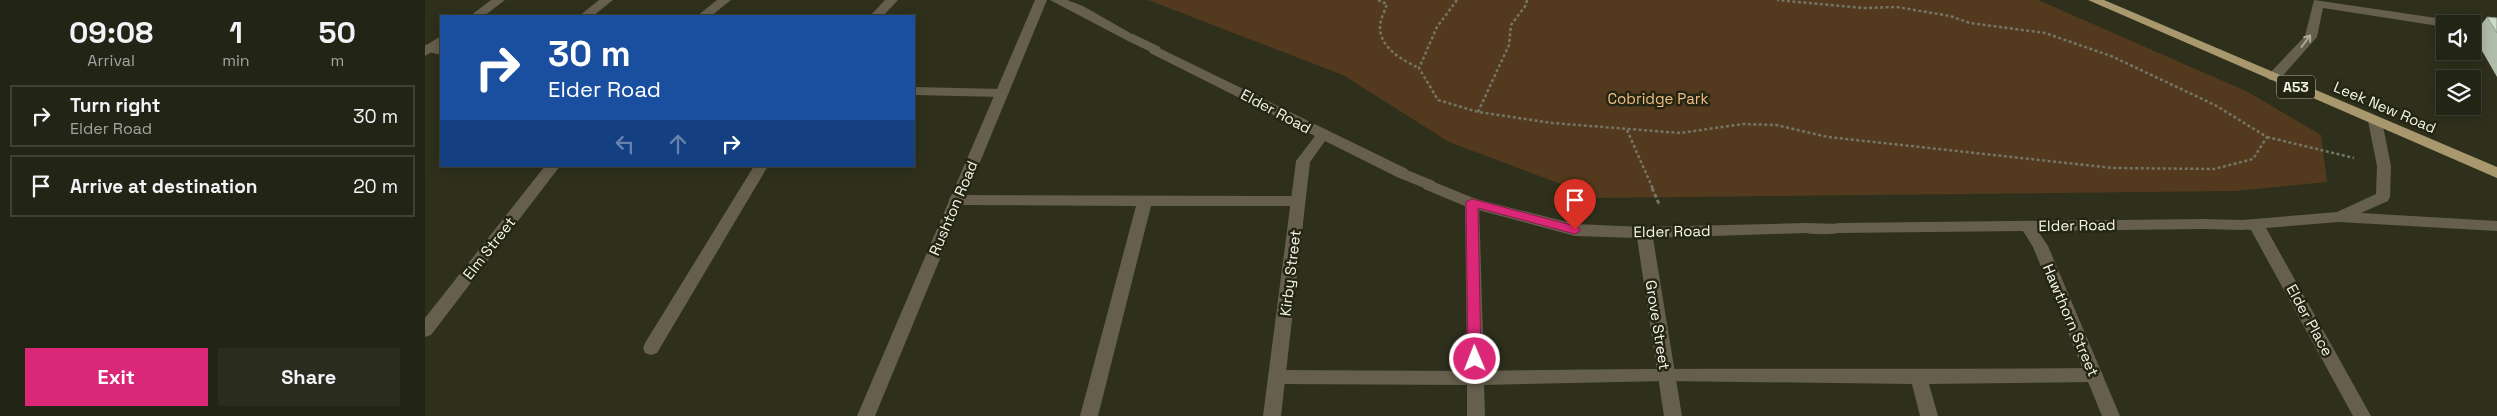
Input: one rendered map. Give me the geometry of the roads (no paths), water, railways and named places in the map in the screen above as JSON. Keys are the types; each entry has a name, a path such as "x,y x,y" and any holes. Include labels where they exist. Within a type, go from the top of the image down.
{"highway":[{"name":"Leek New Road","path":"2095,0 2497,173"}],"street":[{"path":"477,15 499,0"},
{"path":"586,15 607,0"},
{"path":"704,15 725,0"},
{"path":"877,15 892,0"},
{"name":"Rushton Road","path":"866,416 1041,0"},
{"name":"Elder Road","path":"1056,0 1079,9 1322,136 1429,185 1472,202 1575,230 1644,233 1806,228 2249,224 2339,217 2497,226"},
{"path":"2304,0 2436,22"},
{"path":"2274,77 2311,37 2318,3"},
{"path":"2481,29 2497,32"},
{"path":"432,51 440,41"},
{"path":"915,91 1002,93"},
{"name":"Elder Road","path":"2339,217 2383,198 2384,166 2375,121"},
{"name":"Kirby Street","path":"1272,416 1303,161 1322,136"},
{"name":"Elm Street","path":"425,330 552,167"},
{"path":"651,348 760,167"},
{"path":"957,200 1299,201"},
{"path":"1089,416 1145,200"},
{"path":"1472,202 1476,416"},
{"name":"Elder Place","path":"2249,224 2362,416"},
{"name":"Hawthorn Street","path":"2027,226 2040,246 2111,416"},
{"name":"Grove Street","path":"1644,233 1673,416"},
{"path":"1277,377 1475,378 1666,374 1919,377 2094,375"},
{"path":"1919,377 1929,416"}],"park label":[{"name":"Cobridge Park","path":"1658,98"}]}
